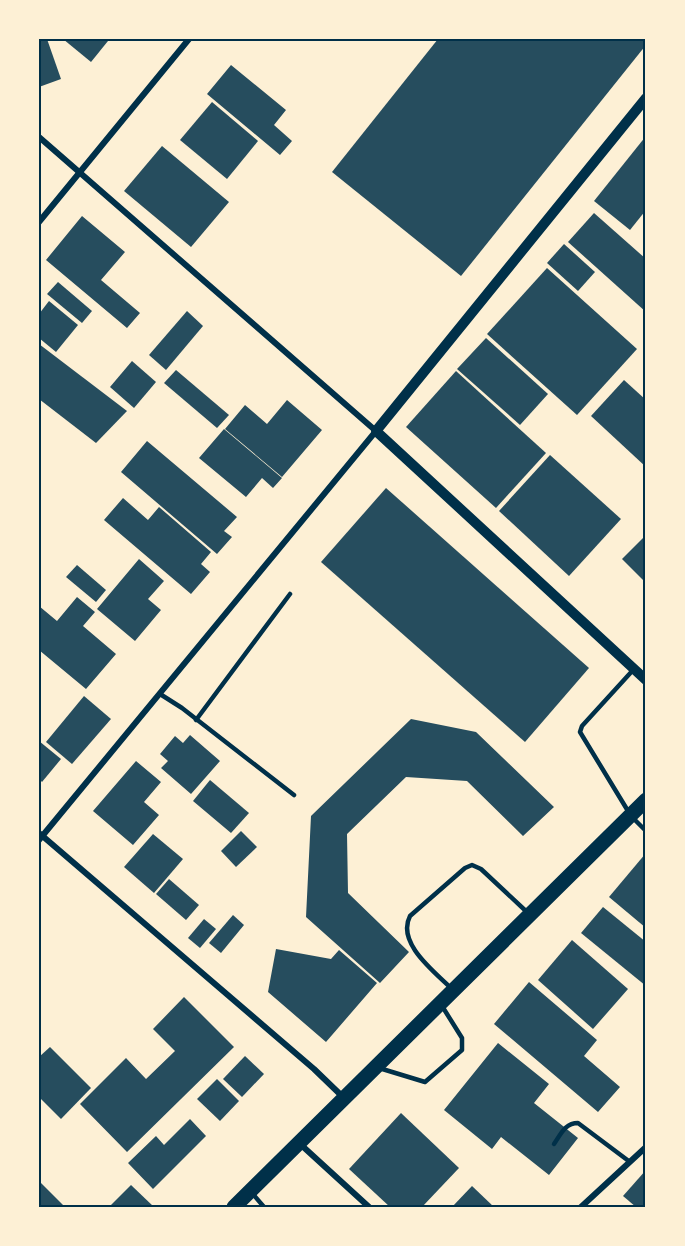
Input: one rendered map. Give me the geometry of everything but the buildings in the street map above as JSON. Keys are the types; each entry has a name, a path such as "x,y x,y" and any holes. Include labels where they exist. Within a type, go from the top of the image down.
{"main road":[{"path":"234,1207 646,800"}],"street":[{"path":"39,222 189,39"},
{"path":"345,1098 314,1069 40,837 376,431 646,98"},
{"path":"39,137 376,431 646,680"},
{"path":"298,1142 369,1207"},
{"path":"581,1207 646,1147"}],"lane":[{"path":"196,720 290,594"},
{"path":"633,669 582,726 580,732 631,815 646,831"},
{"path":"160,694 294,795"},
{"path":"453,990 426,963 407,936 405,925 410,916 465,868 472,865 481,868 530,915"},
{"path":"377,1067 425,1082 462,1050 462,1038 440,1003"},
{"path":"554,1144 565,1127 571,1123 579,1123 630,1162"},
{"path":"250,1191 264,1207"}]}
